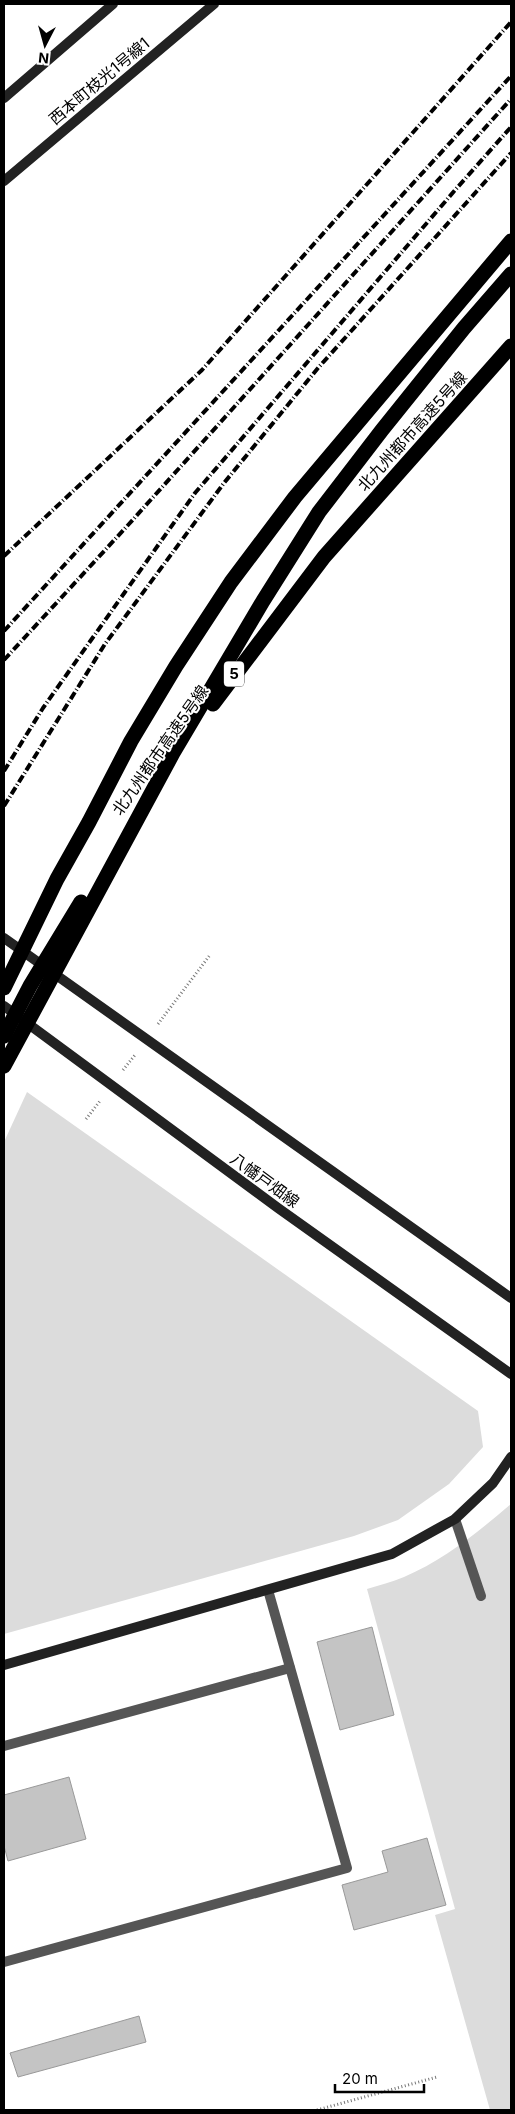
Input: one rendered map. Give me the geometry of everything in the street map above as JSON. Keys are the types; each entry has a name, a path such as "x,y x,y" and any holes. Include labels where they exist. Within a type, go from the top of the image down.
{"highway":[{"path":"4,988 56,879 89,822 130,741 231,582 295,497 511,242"},
{"path":"4,1066 26,1022 55,974 173,753 263,601 319,512 464,328 511,274"},
{"name":"北九州都市高速5号線","path":"4,1036 30,986 134,817 223,689 324,557 511,346"}],"street":[{"path":"4,98 113,4"},
{"name":"西本町枝光1号線1","path":"4,181 214,4"},
{"path":"4,938 511,1298"},
{"name":"八幡戸畑線","path":"4,1006 278,1208 511,1374"},
{"path":"4,1665 392,1554 455,1519 493,1483 511,1457"}],"lane":[{"path":"455,1519 482,1596"},
{"path":"4,1962 347,1868 268,1590"},
{"path":"4,1746 290,1668"}],"path":[{"path":"317,2110 437,2077"}],"shaded area":[{"path":"27,1092 478,1411 483,1447 449,1484 398,1520 354,1536 4,1634 4,1142"},
{"path":"511,1504 511,2110 490,2110 435,1915 455,1909 367,1589 404,1577 447,1554"}],"building":[{"path":"372,1627 394,1715 340,1730 317,1642"},
{"path":"69,1777 86,1839 8,1861 4,1846 4,1795"},
{"path":"427,1838 446,1905 354,1930 342,1885 388,1872 382,1851"},
{"path":"139,2016 146,2042 18,2077 10,2053"}],"railway":[{"path":"4,556 202,370 511,22"},
{"path":"4,631 511,76"},
{"path":"4,660 129,524 511,99"},
{"path":"4,771 43,708 195,493 511,127"},
{"path":"4,806 105,644 224,483 318,368 511,153"}]}
